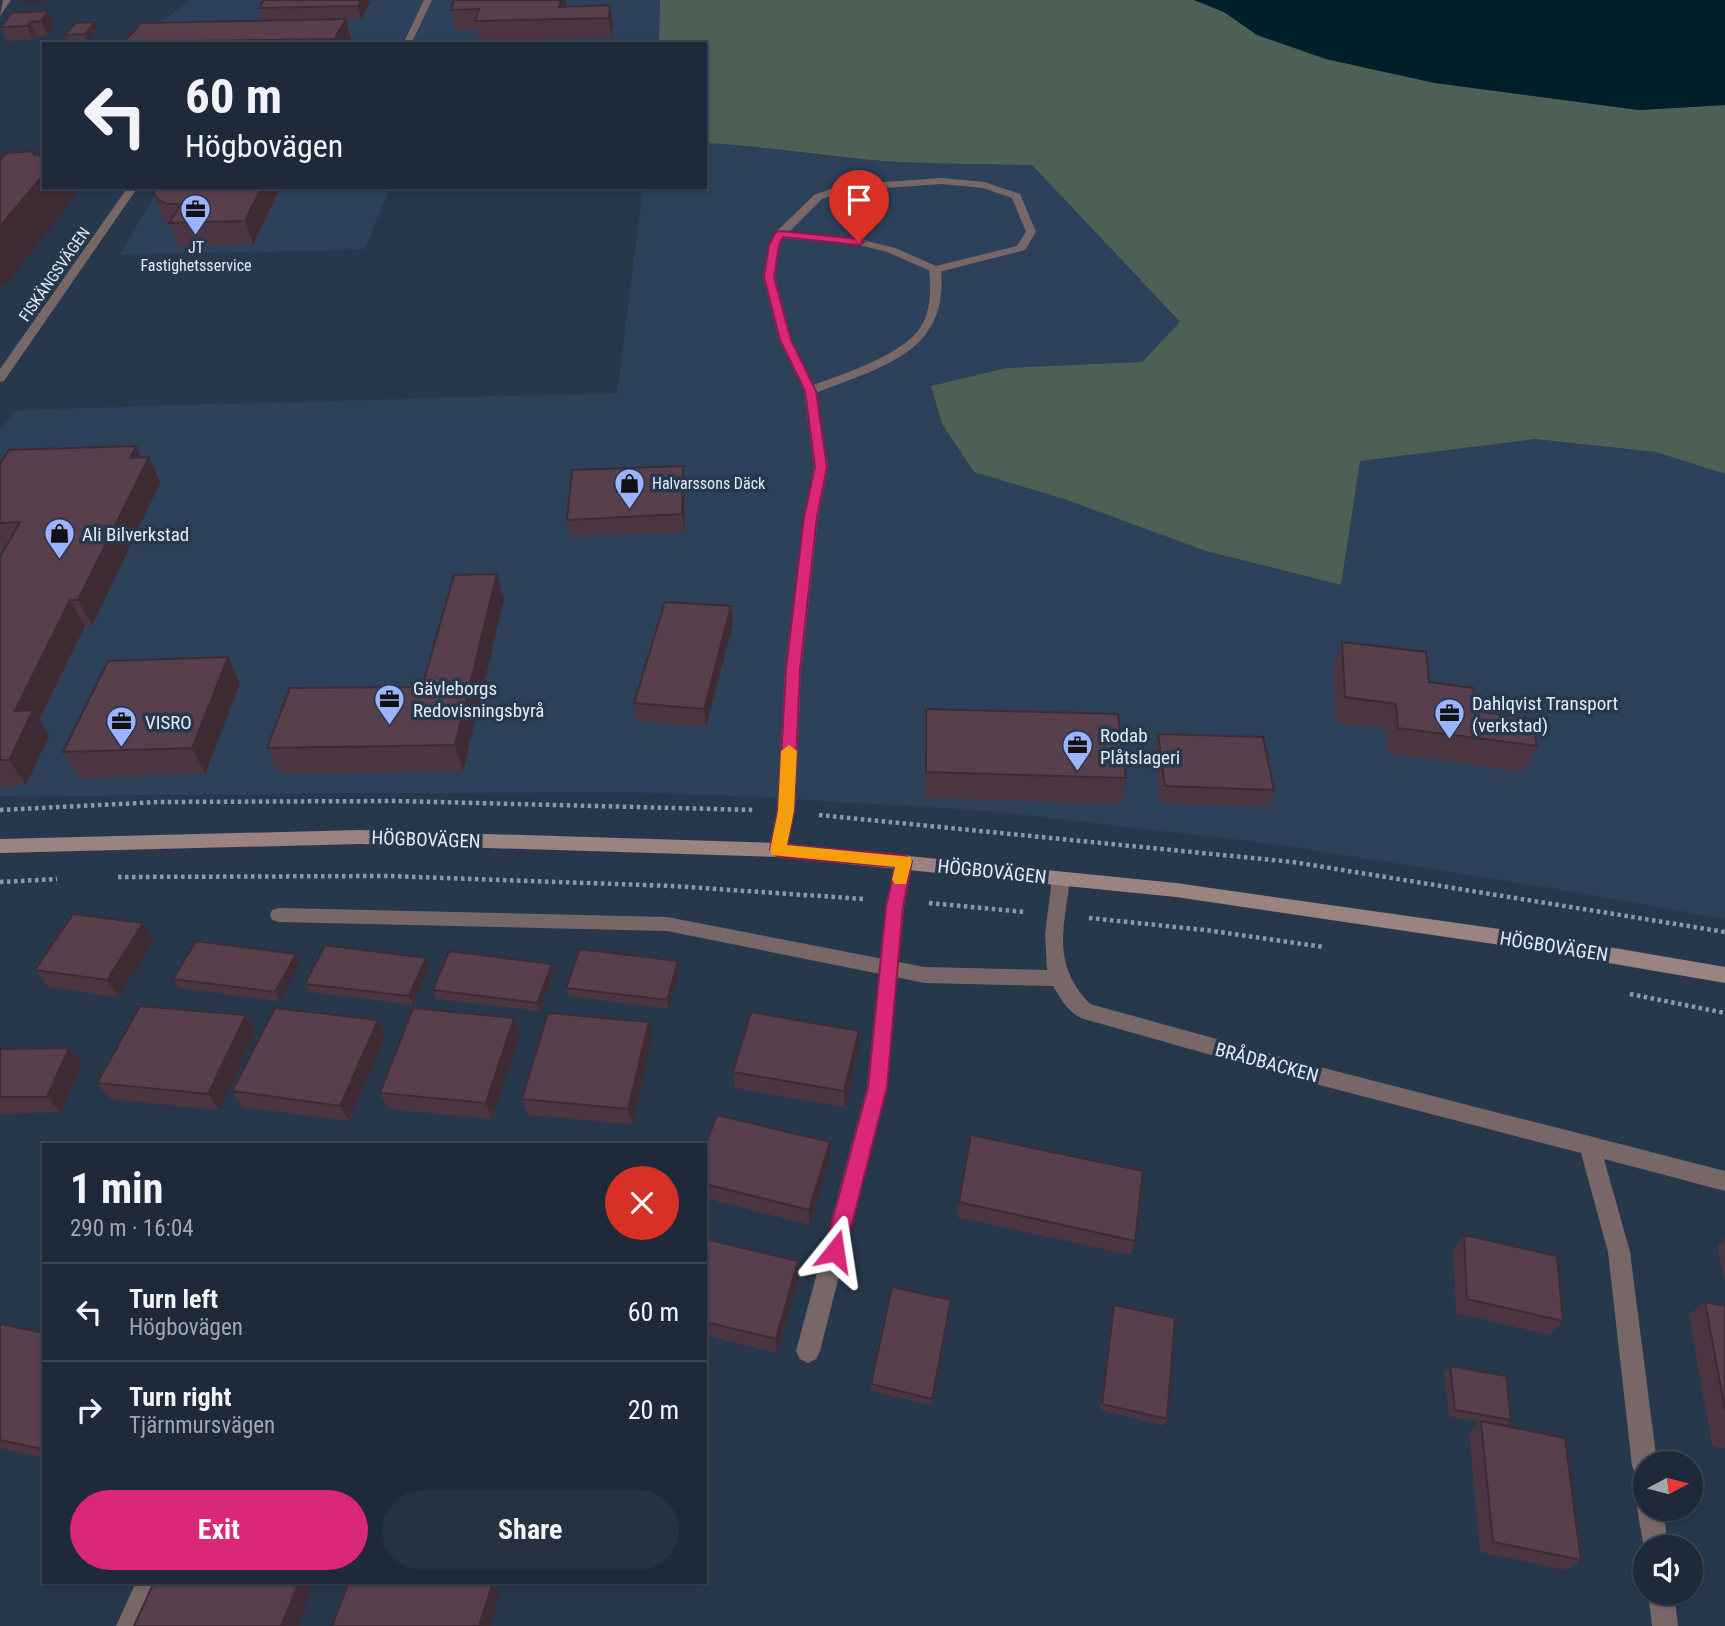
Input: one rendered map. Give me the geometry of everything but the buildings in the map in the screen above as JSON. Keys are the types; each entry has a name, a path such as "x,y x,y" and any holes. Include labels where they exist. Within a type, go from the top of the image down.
{"main road":[{"name":"HÖGBOVÄGEN","path":"0,846 360,837 778,850 1176,890 1513,939 1725,975"}],"street":[{"path":"1,11 8,0"},
{"path":"408,42 428,0"},
{"path":"778,850 786,811 793,670 811,517 821,467 810,391 785,340 769,277 774,245 780,234 818,197 842,188 942,181 984,186 1016,196 1031,232 1021,248 935,270 891,250 859,242 780,234"},
{"name":"FISKÄNGSVÄGEN","path":"0,378 132,189"},
{"path":"810,391 897,354 926,329 937,289 935,270"},
{"path":"808,1351 877,1087 895,907 904,861"},
{"path":"279,915 667,924 925,975 1057,978 1054,958 1061,879"},
{"name":"BRÅDBACKEN","path":"1057,978 1068,997 1084,1011 1105,1019 1590,1148 1725,1181"},
{"path":"1590,1148 1619,1252 1643,1451"},
{"path":"129,1626 149,1584"},
{"path":"1663,1605 1665,1626"}],"shaded area":[{"path":"191,0 660,0 659,42 132,42"},
{"path":"1194,0 1725,0 1725,105 1639,110 1435,83 1326,59 1257,35 1224,12"},
{"path":"707,143 765,146 815,155 897,162 1032,165 1180,323 1142,362 1006,368 931,386 942,424 974,472 1064,499 1206,551 1341,585 1360,461 1535,439 1656,452 1725,474 1725,919 1570,891 1275,844 989,811 727,795 618,792 0,796 0,431 15,410 617,393 643,189 707,189"},
{"path":"159,189 389,189 365,249 119,255"}],"green space":[{"path":"660,0 1194,0 1224,12 1257,35 1326,59 1435,83 1639,110 1725,105 1725,474 1656,452 1535,439 1360,461 1341,585 1206,551 1064,499 974,472 942,424 931,386 1006,368 1142,362 1180,322 1032,165 898,162 707,143 707,42 659,42"}],"slow traffic":[{"path":"789,751 786,811 778,850 904,861 900,880"}],"place":[{"name":"JT Fastighetsservice","path":"196,237"},
{"name":"Halvarssons Däck","path":"629,510"},
{"name":"Ali Bilverkstad","path":"59,561"},
{"name":"Gävleborgs Redovisningsbyrå","path":"390,726"},
{"name":"Dahlqvist Transport (verkstad)","path":"1449,741"},
{"name":"VISRO","path":"122,749"},
{"name":"Rodab Plåtslageri","path":"1077,773"}],"route":[{"path":"835,1251 877,1087 895,907 904,861 778,850 786,811 793,670 811,517 821,467 810,391 785,340 769,277 774,245 780,234 859,242"}]}
